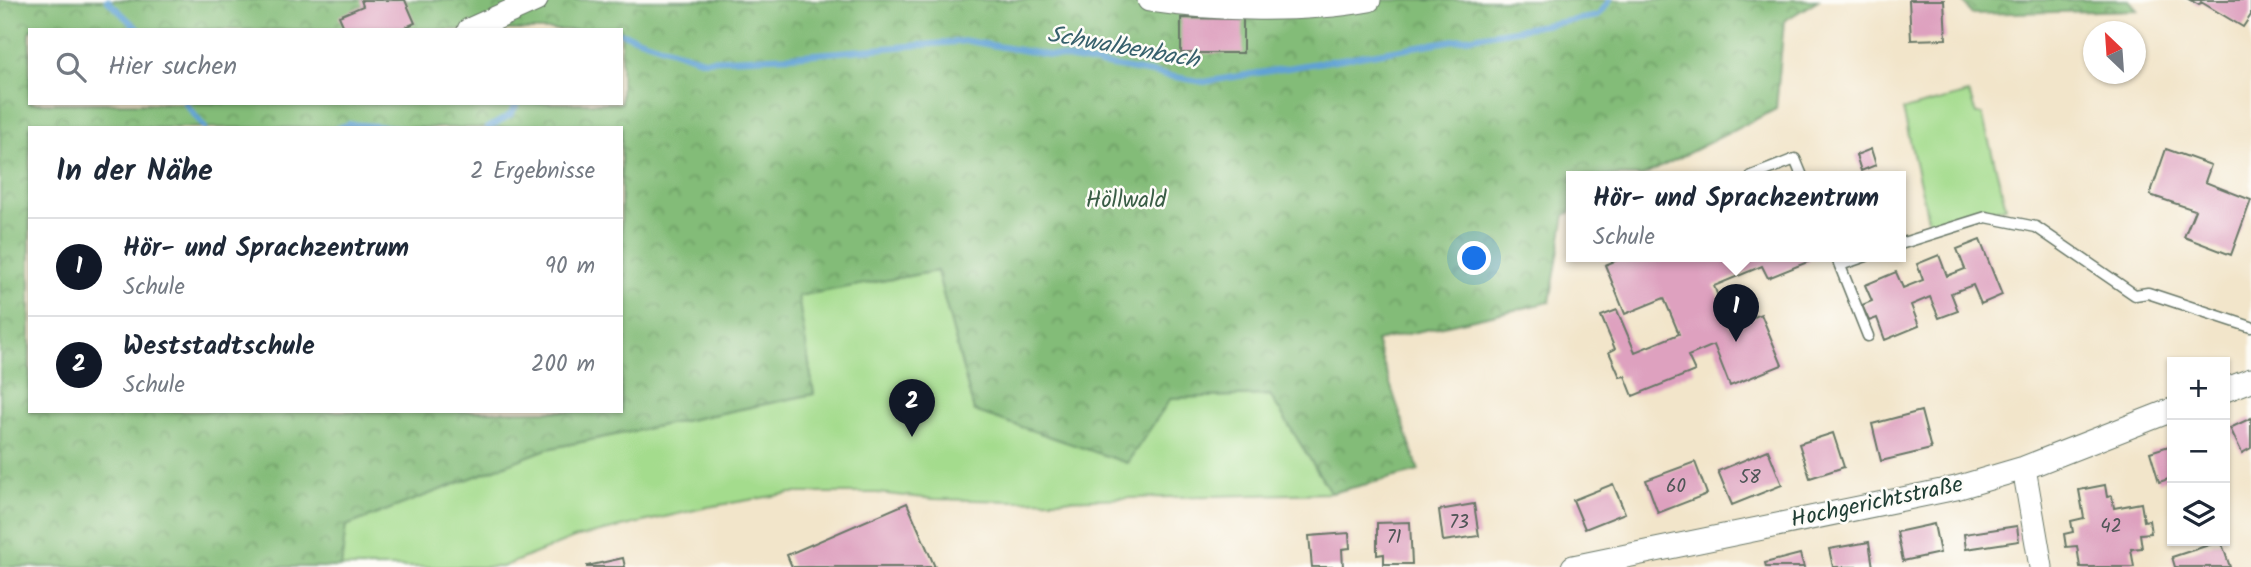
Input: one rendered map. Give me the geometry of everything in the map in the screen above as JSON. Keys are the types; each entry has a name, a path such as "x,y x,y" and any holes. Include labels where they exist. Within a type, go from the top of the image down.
{"street":[{"path":"473,28 536,0"},
{"path":"1149,0 1195,7 1344,5 1369,0"},
{"path":"2230,388 2251,380"},
{"name":"Hochgerichtstraße","path":"1573,567 1956,488 2024,468 2167,412"},
{"path":"2024,468 2041,567"}],"lane":[{"path":"1765,171 1795,159 1800,171"},
{"path":"1906,242 1986,217 2029,225 2036,227 2134,295 2148,293 2251,327"},
{"path":"1838,262 1868,336"}],"green space":[{"name":"Höllwald","path":"0,0 1818,0 1784,21 1776,109 1653,171 1566,171 1566,214 1550,302 1376,341 1419,471 1331,493 1270,395 1171,398 1127,463 974,411 937,271 798,296 814,394 547,449 346,526 341,567 0,567"},
{"path":"1963,0 2129,0 2138,10 1971,14"},
{"path":"1969,93 1976,114 1982,114 2006,207 1930,228 1903,110"},
{"path":"937,271 974,411 1171,398 1271,395 1331,493 1014,501 934,499 877,493 791,493 708,507 574,538 502,567 341,567 345,526 547,449 814,394 797,296"}],"building":[{"path":"361,0 405,0 415,23 404,28 344,28 339,16 363,6"},
{"path":"1909,0 1944,0 1946,39 1911,40"},
{"path":"2190,0 2251,0 2251,15 2243,27 2201,2 2199,5"},
{"path":"1181,18 1243,19 1243,53 1181,53"},
{"path":"1871,149 1876,165 1861,171 1856,155"},
{"path":"2166,149 2211,165 2205,182 2251,200 2231,255 2184,237 2195,210 2150,195"},
{"path":"1980,240 2002,295 1981,304 1973,285 1951,293 1958,311 1939,318 1930,297 1911,305 1919,326 1885,340 1877,318 1869,321 1862,305 1872,301 1865,285 1896,272 1903,288 1923,280 1917,264 1939,255 1947,276 1965,269 1957,249"},
{"path":"1612,262 1808,262 1768,278 1762,266 1714,286 1730,327 1761,314 1782,365 1730,386 1714,345 1688,356 1695,371 1633,396 1625,376 1620,377 1609,352 1615,349 1601,316 1617,310 1635,352 1679,334 1664,298 1625,314 1605,265"},
{"path":"1921,411 1931,449 1881,461 1872,424"},
{"path":"2251,418 2251,448 2242,453 2230,428"},
{"path":"1833,433 1844,467 1810,478 1799,444"},
{"path":"2167,447 2167,480 2159,482 2150,452"},
{"path":"1768,450 1782,485 1732,505 1718,471"},
{"path":"1695,462 1707,494 1658,513 1646,480"},
{"path":"1613,484 1625,513 1585,529 1573,500"},
{"path":"2105,485 2107,497 2112,496 2114,508 2141,503 2144,521 2149,520 2151,533 2140,534 2142,548 2131,549 2134,567 2080,567 2077,546 2066,547 2064,534 2073,532 2071,521 2084,518 2079,490"},
{"path":"907,503 935,567 792,567 787,555"},
{"path":"1474,504 1479,536 1443,541 1439,510"},
{"path":"1410,522 1412,564 1384,564 1384,554 1377,555 1377,523"},
{"path":"1934,524 1940,553 1903,561 1897,532"},
{"path":"2017,526 2019,541 1966,549 1964,534"},
{"path":"1349,533 1350,548 1342,549 1343,567 1312,567 1309,536"},
{"path":"1869,542 1873,567 1833,567 1829,549"},
{"path":"2206,546 2223,546 2230,567 2175,567 2172,557"},
{"path":"1800,554 1804,567 1766,567 1765,563"},
{"path":"623,558 625,567 587,567 587,566"}],"waterway":[{"name":"Schwalbenbach","path":"107,0 137,28"},
{"name":"Schwalbenbach","path":"623,34 703,60 792,56 968,41 1204,82 1598,16 1610,0"},
{"name":"Schwalbenbach","path":"187,105 203,126"},
{"name":"Schwalbenbach","path":"491,126 510,115 517,105"},
{"name":"Schwalbenbach","path":"344,126 374,126"}],"place":[{"name":"Hör- und Sprachzentrum","path":"1736,342"},
{"name":"Weststadtschule","path":"912,437"}]}
